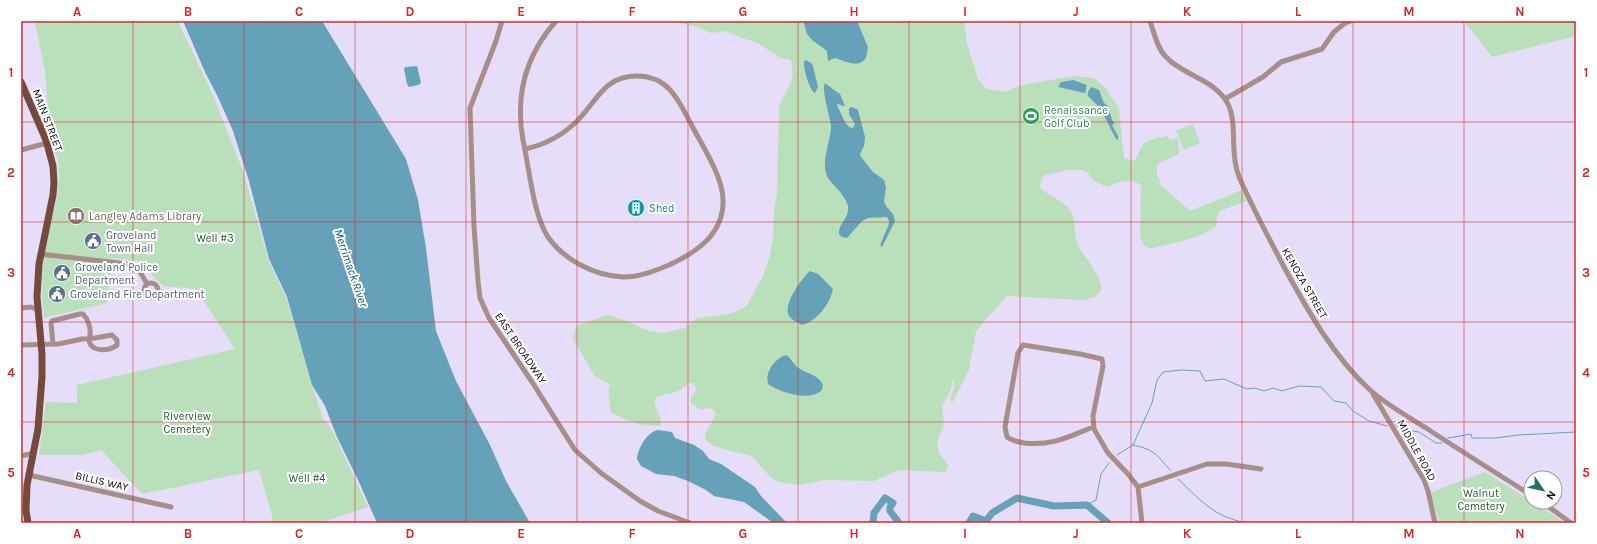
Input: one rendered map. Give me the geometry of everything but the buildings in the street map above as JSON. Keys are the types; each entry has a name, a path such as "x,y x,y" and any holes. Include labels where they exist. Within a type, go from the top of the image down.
{"main road":[{"name":"MAIN STREET","path":"21,82 47,143 53,166 54,183 53,195 40,254 37,297 42,344 42,377 38,429 28,475 26,500 28,523"}],"street":[{"name":"EAST BROADWAY","path":"502,21 496,41 470,108 474,226 480,298 489,318 575,450 601,473 645,504 672,517 690,523"},
{"path":"525,149 548,141 569,128 586,112 598,93 611,82 631,76 652,78 663,84 676,95 718,176 723,195 723,210 720,220 714,233 700,248 689,256 657,270 644,274 624,277 599,272 574,261 564,254 551,241 544,231 538,216 521,129 520,108 525,76 537,46 556,21"},
{"name":"KENOZA STREET","path":"1150,21 1159,46 1169,60 1176,66 1212,86 1225,99 1231,115 1234,164 1255,213 1320,329 1353,372 1370,390 1387,403 1523,490"},
{"path":"1225,99 1263,77 1281,62 1322,49 1334,32 1345,23 1351,21"},
{"path":"21,150 47,143"},
{"path":"40,254 132,265 139,271 147,284"},
{"path":"21,308 31,307 38,310"},
{"path":"21,345 53,344 89,338 112,335 116,337 117,342 113,348 101,350 91,345 89,338 90,328 87,319 83,314 80,314 52,320 50,325 53,344"},
{"path":"1093,426 1047,444 1020,442 1011,440 1007,437 1005,427 1018,353 1023,344 1102,359 1103,366 1093,416 1093,426 1099,440 1108,453 1131,477 1138,487 1142,523"},
{"name":"MIDDLE ROAD","path":"1370,390 1421,474 1428,491 1435,523"},
{"path":"21,456 34,453"},
{"path":"1138,487 1207,464 1226,464 1261,469"},
{"name":"BILLIS WAY","path":"28,475 170,508"},
{"path":"1553,510 1571,523"}],"green space":[{"path":"57,21 178,21 214,98 243,171 269,262 286,297 323,419 329,425 336,438 368,507 319,523 274,523 259,470 142,494 101,450 83,455 39,455 46,402 77,403 77,385 235,349 196,289 163,286 138,261 112,258 107,303 44,318 42,288 44,259 58,191 59,171 55,151 43,124 49,121 45,71 35,23"},
{"name":"Renaissance Golf Club","path":"665,21 964,21 967,43 978,79 986,89 1006,92 1019,86 1075,76 1094,78 1106,88 1119,109 1124,158 1135,161 1146,142 1150,140 1168,136 1170,140 1178,138 1179,154 1157,164 1157,176 1161,185 1190,211 1242,190 1247,201 1220,211 1217,217 1216,226 1201,235 1150,249 1144,245 1140,237 1141,186 1137,183 1133,181 1124,181 1107,187 1094,181 1088,173 1081,170 1067,170 1045,175 1041,180 1040,187 1069,209 1073,217 1078,244 1099,279 1101,290 1096,296 1084,300 1007,296 976,331 969,370 952,403 950,399 955,386 953,379 951,390 942,406 944,425 938,439 937,446 939,453 949,466 945,472 899,470 874,481 824,480 799,485 779,482 770,477 754,458 712,445 706,440 705,434 716,415 714,410 709,408 701,410 691,403 691,398 696,391 696,387 693,383 689,383 676,392 661,395 656,398 654,401 660,418 660,426 634,423 611,412 608,391 610,385 594,375 573,339 576,328 579,325 608,315 630,322 645,330 663,333 685,328 697,318 729,314 742,309 747,305 763,276 769,258 773,240 774,209 777,194 779,106 791,82 793,73 791,60 780,58 758,43 726,31 712,33 694,26"},
{"path":"1464,21 1576,21 1576,36 1492,57"},
{"path":"1193,124 1200,143 1184,150 1176,131"},
{"name":"Walnut Cemetery","path":"1485,472 1523,496 1523,510 1545,510 1565,523 1439,523 1431,495 1434,491"}],"water":[{"name":"Merrimack River","path":"183,21 322,21 406,159 418,200 426,248 436,331 456,381 490,445 506,481 530,523 377,523 337,437 325,406 312,385 287,297 269,259 249,181 233,131"},
{"path":"803,21 857,21 868,47 866,58 855,64 835,58 828,61 827,51 812,40 807,34"},
{"path":"806,60 813,66 818,87 815,93 809,84 806,74 804,62"},
{"path":"417,66 421,83 409,87 404,69 405,67"},
{"path":"1073,80 1087,85 1085,93 1058,87 1061,82"},
{"path":"825,83 840,94 845,106 837,105 849,127 853,128 855,124 849,114 849,108 852,107 858,110 865,137 864,146 860,154 861,157 873,172 884,180 886,188 884,201 886,206 893,214 895,221 882,247 880,245 889,224 887,217 868,218 862,221 847,238 842,237 839,234 840,227 847,214 848,206 843,196 827,177 825,168 831,123 824,93"},
{"path":"1091,87 1099,90 1104,103 1108,106 1112,120 1115,123 1112,125 1118,136 1118,140 1116,139 1100,108 1088,96 1088,92"},
{"path":"810,271 818,274 833,289 826,306 818,316 802,325 790,317 788,308 795,290"},
{"path":"786,355 797,367 815,376 821,381 823,385 822,390 817,394 803,396 781,391 769,385 768,376 771,367 778,359"},
{"path":"658,430 672,432 675,438 694,445 703,451 709,459 721,464 755,487 761,496 787,523 772,522 744,502 714,496 688,481 674,476 656,474 641,466 637,459 641,446 650,434"}],"waterway":[{"path":"1117,455 1133,445 1152,403 1157,380 1163,372 1181,370 1200,371 1205,381 1224,379 1247,389 1255,388 1264,391 1273,388 1282,391 1299,386 1321,387 1334,401 1346,403 1353,411 1369,421 1387,426"},
{"path":"1395,425 1404,430 1419,432 1436,443 1442,443"},
{"path":"1448,438 1471,434 1472,438 1496,438 1518,435 1576,432"},
{"path":"1133,445 1151,451 1171,471"},
{"path":"1087,505 1096,500 1101,474 1109,463"},
{"path":"1178,479 1217,513 1245,523"},
{"path":"873,523 874,513 885,498 893,503 890,507 890,511 899,523"},
{"path":"969,523 973,516 986,521 992,513 1017,498 1054,506 1087,505 1108,523"}],"place":[{"name":"Renaissance Golf Club","path":"1031,116"},
{"name":"Shed","path":"636,208"},
{"name":"Langley Adams Library","path":"76,216"},
{"name":"Groveland Town Hall","path":"93,241"},
{"name":"Groveland Police Department","path":"62,273"},
{"name":"Groveland Fire Department","path":"57,294"}],"park label":[{"name":"Well #3","path":"215,238"},
{"name":"Riverview Cemetery","path":"187,422"},
{"name":"Well #4","path":"307,478"}]}
